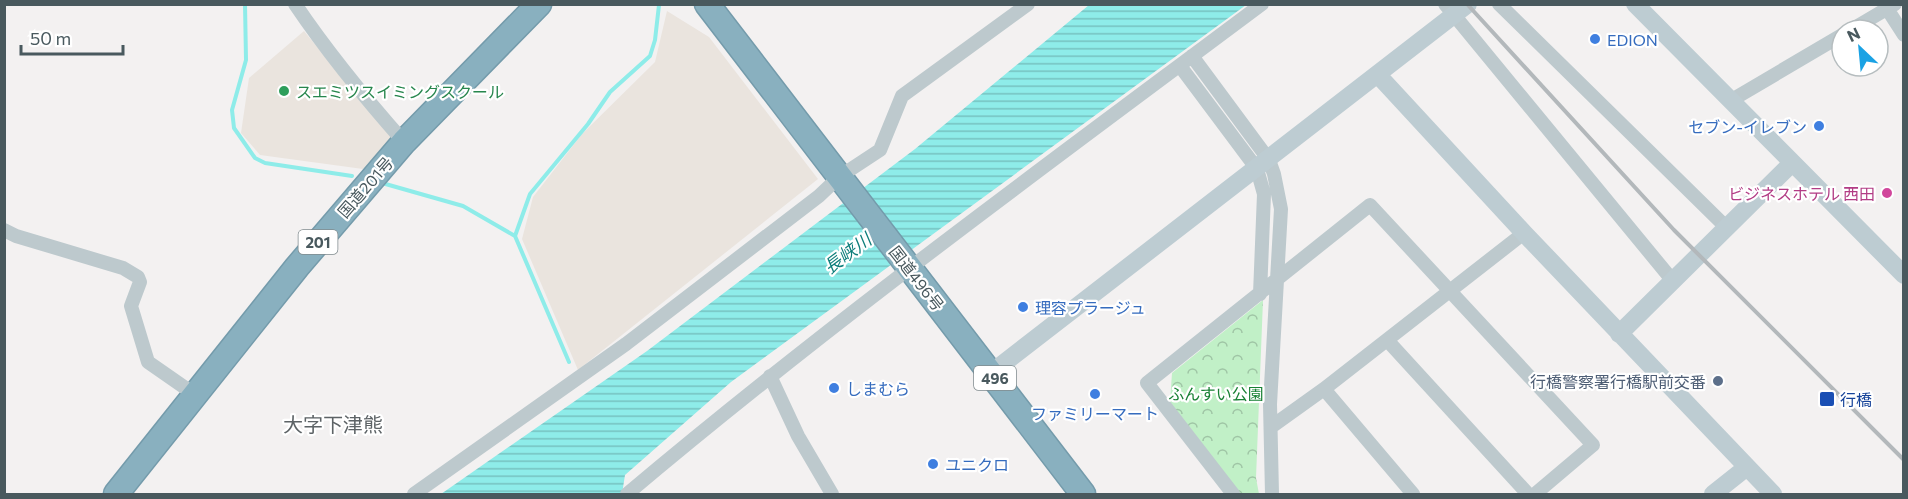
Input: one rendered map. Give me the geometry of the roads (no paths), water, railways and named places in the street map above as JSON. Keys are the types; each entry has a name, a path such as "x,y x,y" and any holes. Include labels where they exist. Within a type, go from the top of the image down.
{"highway":[{"name":"国道201号","path":"116,495 297,267 404,142 538,4"},
{"name":"国道496号","path":"707,4 1083,495"}],"street":[{"path":"295,4 348,77 404,142"},
{"path":"627,495 907,266 1262,4"},
{"path":"1498,4 1726,228"},
{"path":"1635,4 1904,275"},
{"path":"414,495 626,344 819,196 839,177 880,150 902,96 1023,6"},
{"path":"1870,18 1888,6 1904,35"},
{"path":"991,373 1378,75 1456,8 1673,281"},
{"path":"1730,102 1830,42"},
{"path":"1192,56 1263,164 1265,203 1260,294"},
{"path":"1180,66 1274,174 1281,209 1270,404 1272,495"},
{"path":"1378,75 1524,233 1773,495"},
{"path":"1619,334 1792,163"},
{"path":"1233,495 1147,383 1370,205 1593,446 1535,495"},
{"path":"4,230 16,236 123,268 138,276 140,282 131,306 148,362 194,394"},
{"path":"1271,428 1524,233"},
{"path":"1387,340 1528,495"},
{"path":"770,376 798,436 832,495"},
{"path":"1324,389 1413,495"},
{"path":"1713,495 1747,467"}],"water":[{"name":"長峡川","path":"1089,5 1246,5 731,382 625,475 622,494 441,494 647,351 915,149"}],"waterway":[{"path":"245,4 246,60 232,110 234,128 255,158 265,163 352,176"},
{"path":"515,236 530,194 588,124 610,92 650,56 655,40 659,5"},
{"path":"382,183 463,206 515,236 569,362"}],"railway":[{"path":"1467,4 1674,230 1904,460"}],"place":[{"name":"EDION","path":"1595,39"},
{"name":"スエミツスイミングスクール","path":"284,91"},
{"name":"セブン-イレブン","path":"1819,126"},
{"name":"ビジネスホテル 西田","path":"1887,193"},
{"name":"理容プラージュ","path":"1023,307"},
{"name":"行橋警察署行橋駅前交番","path":"1718,381"},
{"name":"しまむら","path":"834,388"},
{"name":"ファミリーマート","path":"1095,394"},
{"name":"行橋","path":"1827,399"},
{"name":"ユニクロ","path":"933,464"}],"district":[{"name":"大字下津熊","path":"333,424"}],"park label":[{"name":"ふんすい公園","path":"1216,393"}]}
